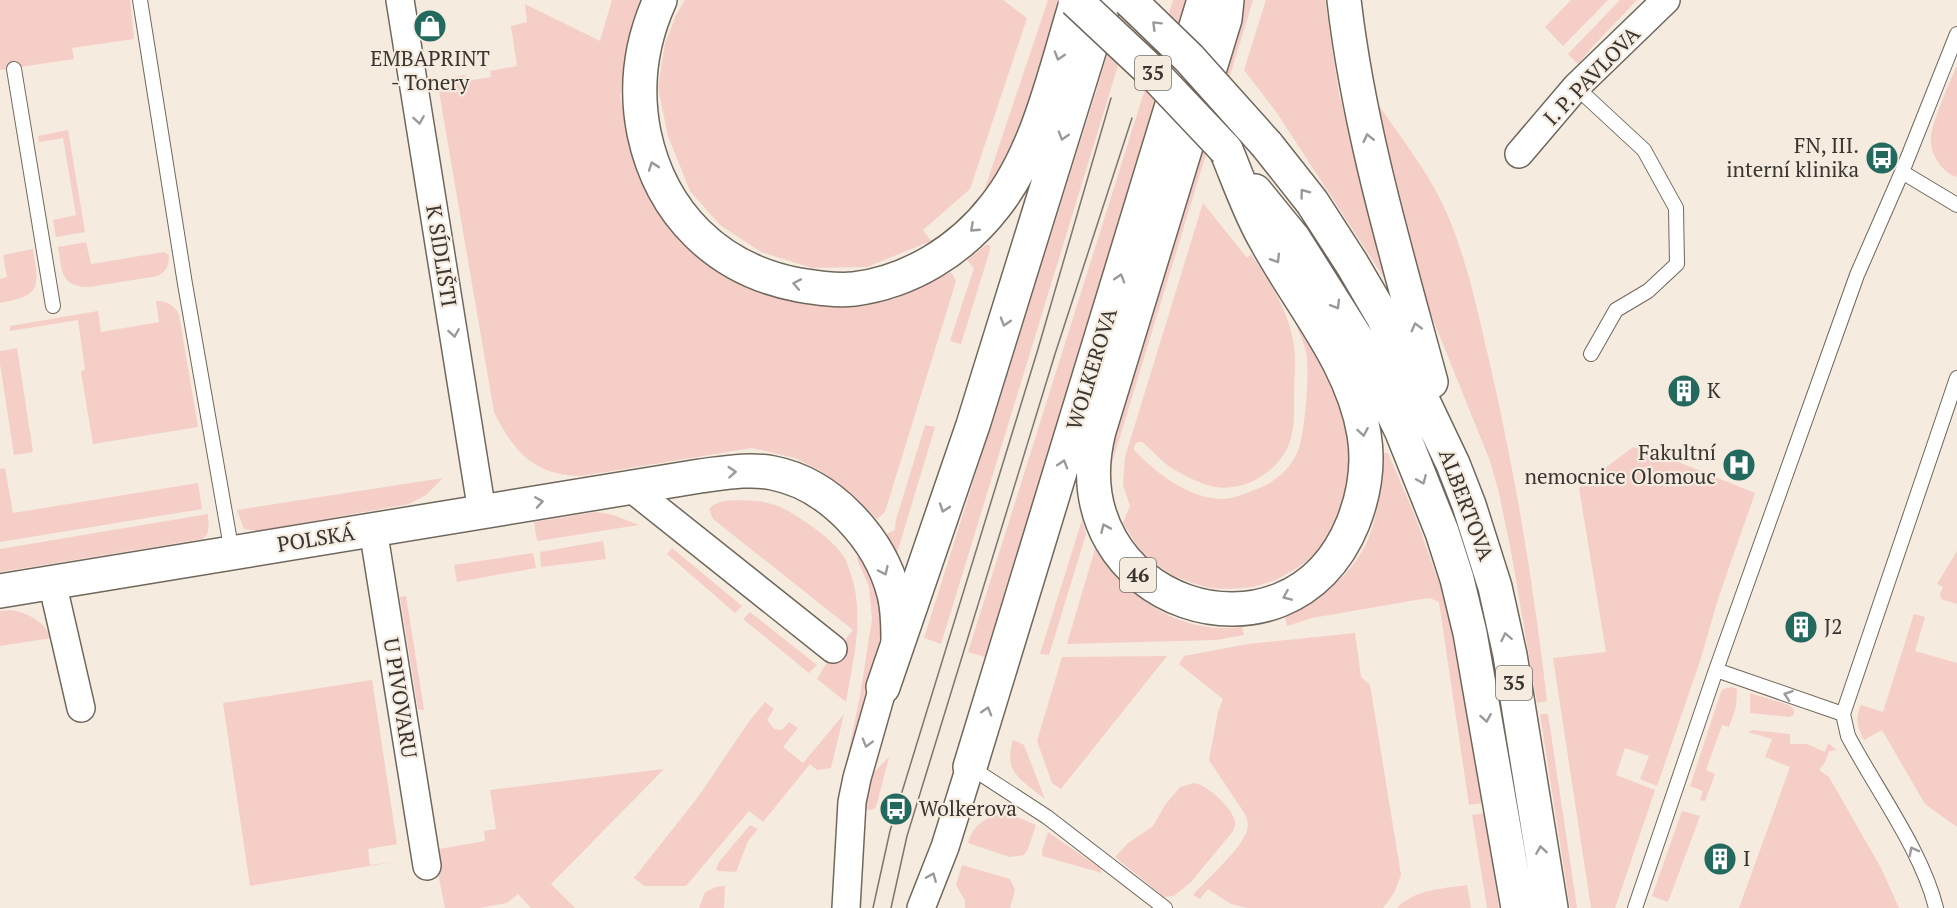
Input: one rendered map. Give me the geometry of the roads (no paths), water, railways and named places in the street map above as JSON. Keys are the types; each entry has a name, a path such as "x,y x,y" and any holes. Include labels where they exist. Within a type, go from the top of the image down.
{"main road":[{"path":"660,0 646,39 639,87 642,122 648,152 665,193 698,234 747,269 774,279 839,290 891,281 926,266 957,244 997,205 1016,176 1029,149 1076,0"},
{"name":"35","path":"1076,0 1155,75 1226,150"},
{"path":"883,687 976,416 1104,0"},
{"name":"ALBERTOVA","path":"1129,0 1189,58 1268,145 1312,202 1358,273 1383,317 1453,465 1483,543 1495,586 1510,655 1551,908"},
{"name":"WOLKEROVA","path":"970,767 1204,0"},
{"name":"46","path":"1226,150 1251,198 1266,242 1341,368 1359,415 1365,443 1366,465 1355,518 1345,542 1325,570 1306,586 1282,598 1258,605 1223,609 1199,606 1174,597 1146,580 1126,562 1109,537 1101,518 1095,489 1094,456 1099,431 1225,19 1227,0"},
{"path":"1344,0 1357,89 1377,181 1453,465"},
{"name":"ALBERTOVA","path":"1251,198 1294,239 1357,339 1402,432 1442,532 1457,579 1470,633 1518,908"},
{"name":"POLSKÁ","path":"0,591 724,472 760,471 783,475 806,484 848,517 867,538 891,586 897,612 898,640"}],"street":[{"name":"K SÍDLIŠTI","path":"400,0 482,512"},
{"name":"I. P. PAVLOVA","path":"1519,154 1576,87 1666,0"},
{"path":"632,488 832,649"},
{"name":"U PIVOVARU","path":"373,530 427,866"},
{"path":"52,582 81,708"},
{"path":"846,908 852,802 883,687"},
{"name":"WOLKEROVA","path":"921,908 945,847 970,767"}],"lane":[{"path":"141,0 185,284 232,553"},
{"path":"1635,908 1716,670 1857,275 1902,172 1957,34"},
{"path":"14,69 53,306"},
{"path":"1576,87 1644,150 1676,208 1677,264 1648,291 1616,310 1591,354"},
{"path":"1902,172 1957,205"},
{"path":"1936,908 1917,858 1848,736 1844,714 1957,378"},
{"path":"1716,670 1844,714"},
{"path":"970,767 1047,816 1165,908"}],"tram line":[{"path":"873,908 890,831 1038,349 1111,98"},
{"path":"891,908 907,836 1055,354 1132,118"}],"place":[{"name":"EMBAPRINT - Tonery","path":"430,26"},
{"name":"FN, III. interní klinika","path":"1882,158"},
{"name":"K","path":"1684,391"},
{"name":"Fakultní nemocnice Olomouc","path":"1739,465"},
{"name":"J2","path":"1801,627"},
{"name":"Wolkerova","path":"896,809"},
{"name":"I","path":"1720,859"}]}
